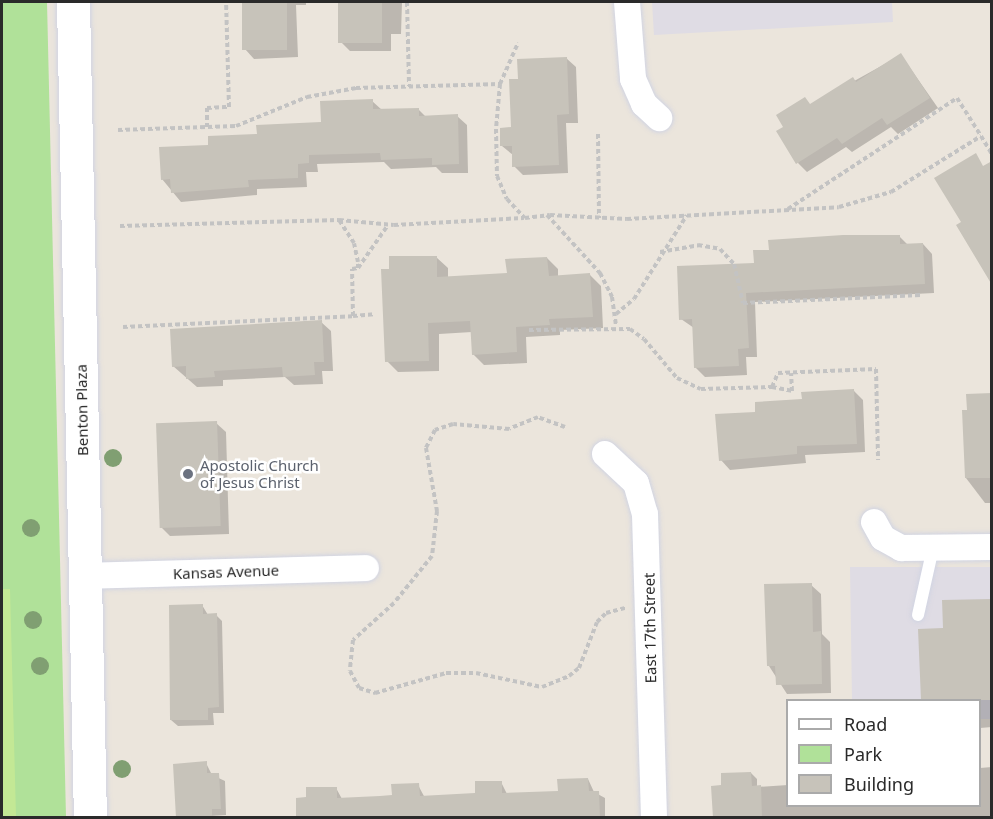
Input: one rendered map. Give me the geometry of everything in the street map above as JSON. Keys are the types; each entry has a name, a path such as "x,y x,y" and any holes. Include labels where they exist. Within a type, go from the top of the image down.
{"street":[{"name":"Benton Plaza","path":"74,2 90,818"},
{"path":"627,2 633,79 644,104 659,118"},
{"name":"East 17th Street","path":"605,454 636,483 645,514 654,818"},
{"path":"874,522 883,538 901,548 992,547"},
{"name":"Kansas Avenue","path":"85,576 366,568"}],"lane":[{"path":"918,615 933,548"}],"path":[{"path":"207,127 207,108 229,107 226,2"},
{"path":"407,2 409,86"},
{"path":"518,43 500,84 496,129 497,176 511,204 525,218"},
{"path":"118,130 236,126 283,105 330,92 409,86 500,84"},
{"path":"788,209 957,98 992,154"},
{"path":"598,134 599,218"},
{"path":"120,226 339,220 388,225 547,215 599,218 839,207 877,198 981,136"},
{"path":"547,215 600,273 615,314 616,327"},
{"path":"615,314 634,299 660,252 687,215"},
{"path":"339,220 354,243 358,268"},
{"path":"353,316 352,269 358,268 388,225"},
{"path":"660,252 698,246 720,249 734,264 742,303 921,295"},
{"path":"123,327 374,315"},
{"path":"529,330 616,327 637,332 677,378 688,385 714,390 772,387 792,392 791,373"},
{"path":"772,387 778,373 876,369 878,460"},
{"path":"565,427 538,417 502,430 453,424 435,430 426,448 437,511 436,545 408,588 353,640 350,671 359,688 375,693 446,673 476,673 525,687 542,687 569,676 579,668 601,616 626,608"}],"shaded area":[{"path":"652,2 892,2 893,22 654,35"},
{"path":"850,567 991,567 991,719 981,719 981,699 852,699"}],"green space":[{"path":"2,2 47,2 66,817 2,818"},
{"path":"2,589 10,589 16,817 2,817"}],"building":[{"path":"242,2 287,2 287,50 242,50"},
{"path":"338,2 382,2 382,43 338,43"},
{"path":"901,53 930,98 887,125 882,118 842,144 837,138 796,164 776,131 783,127 776,115 805,97 810,104 853,77 856,82"},
{"path":"567,57 569,114 557,115 559,165 512,167 512,146 500,146 500,128 511,127 509,79 518,79 517,59"},
{"path":"373,99 373,109 419,108 419,116 458,114 459,164 432,165 432,158 381,160 380,153 309,155 309,163 298,164 298,178 248,180 249,187 171,193 170,179 161,180 159,147 208,145 208,136 257,134 256,125 321,122 320,101"},
{"path":"976,153 983,166 992,161 992,285 956,225 961,222 934,178"},
{"path":"843,235 900,235 900,244 923,243 925,284 746,293 749,348 738,349 739,366 694,368 692,319 679,320 677,266 754,263 753,250 769,250 768,240"},
{"path":"389,256 437,256 437,277 507,273 505,259 547,257 549,276 590,273 593,317 549,319 550,325 516,327 517,352 472,355 470,321 428,323 429,361 385,362 381,269 389,269"},
{"path":"322,320 324,362 314,362 315,375 283,377 282,367 214,371 215,377 186,379 186,366 172,367 170,329"},
{"path":"854,389 857,444 797,446 797,454 719,461 715,414 755,412 755,402 802,399 801,392"},
{"path":"992,393 992,478 965,478 962,410 967,410 966,394"},
{"name":"Apostolic Church of Jesus Christ","path":"217,421 221,526 160,528 156,423"},
{"path":"812,583 813,632 821,631 822,684 776,685 775,666 767,666 764,584"},
{"path":"992,599 992,700 921,699 918,629 943,628 942,600"},
{"path":"203,604 203,614 217,613 219,707 208,708 208,720 170,720 169,605"},
{"path":"207,761 207,773 219,773 221,809 212,809 212,818 176,818 173,764"},
{"path":"751,772 752,786 761,785 762,818 713,818 711,786 721,785 721,773"},
{"path":"588,778 589,791 599,791 600,818 296,818 296,798 306,797 306,787 337,787 337,798 392,795 391,784 419,783 420,796 475,793 475,781 502,781 502,793 558,791 557,779"}],"place":[{"name":"Apostolic Church of Jesus Christ","path":"188,474"}]}
